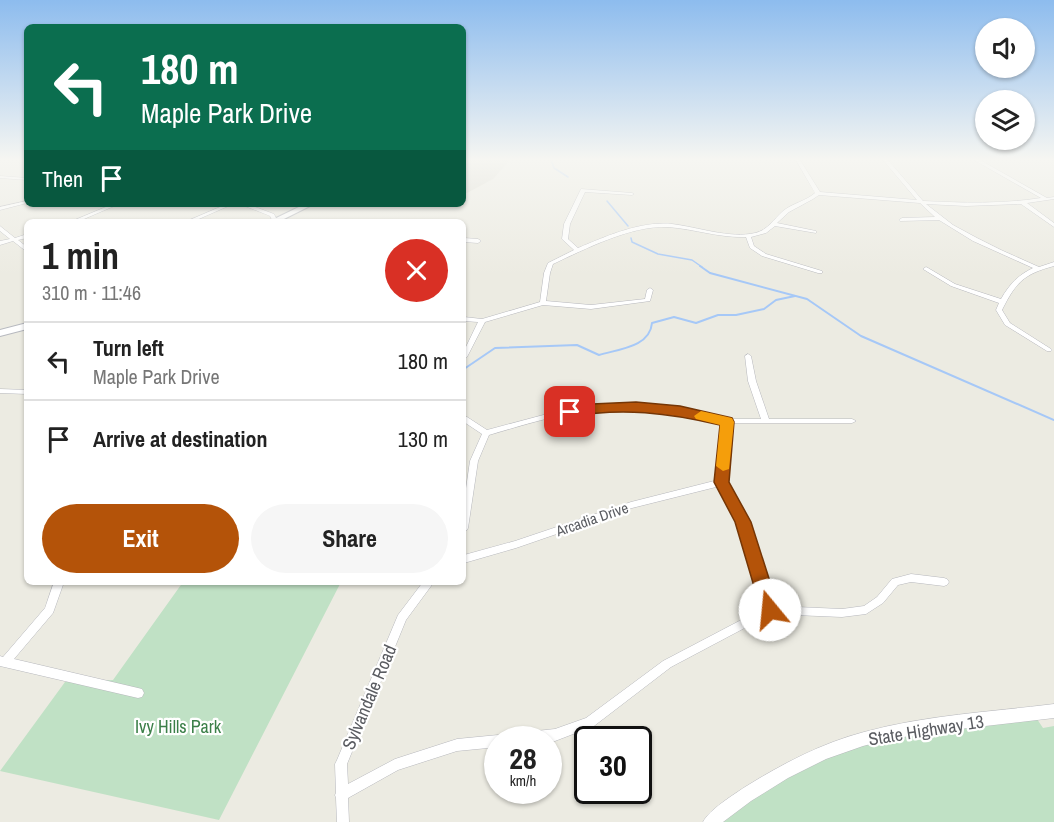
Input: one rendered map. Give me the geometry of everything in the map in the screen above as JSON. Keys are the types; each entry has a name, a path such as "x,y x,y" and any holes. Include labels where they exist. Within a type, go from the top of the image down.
{"main road":[{"path":"277,219 304,207"},
{"path":"0,333 24,327"}],"street":[{"path":"577,250 565,239 567,224 578,198"},
{"path":"543,303 547,273 551,263 577,250 659,225 748,235 763,233 791,208 809,202 812,198"},
{"path":"890,198 979,205 1023,203 1051,198"},
{"path":"918,198 939,218 968,235 1037,268"},
{"path":"0,209 24,203"},
{"path":"1023,203 1054,225"},
{"path":"80,219 110,207"},
{"path":"195,219 224,207"},
{"path":"251,207 272,214 273,219"},
{"path":"902,220 939,218"},
{"path":"773,224 814,232"},
{"path":"0,228 24,248"},
{"path":"748,235 752,247 764,255 820,272"},
{"path":"0,243 24,237"},
{"path":"466,240 478,241"},
{"path":"1049,350 1008,324 999,310 1009,288 1020,276 1037,268 1054,264"},
{"path":"926,269 963,290 1003,302"},
{"path":"466,319 482,321 543,303 591,307 648,300 650,290"},
{"path":"466,353 482,321"},
{"path":"748,356 752,381 766,421"},
{"path":"0,391 24,392"},
{"path":"466,420 486,433 592,408 647,408 680,411 724,421 852,421"},
{"path":"724,421 727,422 722,482 743,522 770,610"},
{"path":"466,515 474,461 486,433"},
{"name":"Arcadia Drive","path":"466,559 502,550 600,515 675,492 722,482"},
{"path":"562,732 590,722 667,664 770,610 842,614 866,610 880,600 895,582 911,578 944,582"},
{"path":"58,585 49,610 3,662 138,693"},
{"name":"Sylvandale Road","path":"343,822 341,764 402,618 427,585"},
{"name":"State Highway 13","path":"711,822 739,799 780,774 863,739 916,728 1054,711"},
{"path":"341,795 395,765 457,745 484,742"}],"green space":[{"name":"Ivy Hills Park","path":"181,585 339,585 219,820 0,771 65,682 113,680"},
{"path":"1031,710 1043,728 1054,726 1054,822 718,822 791,768 906,729"}],"waterway":[{"path":"607,201 628,226"},
{"path":"631,238 632,242 658,254 692,260 702,267"},
{"path":"700,266 710,273 807,299 861,336 1054,420"},
{"path":"466,368 495,348 577,345 599,355 624,349 640,342 650,331 652,323 674,317 696,323 718,315 736,315 764,309 776,300 795,296"}],"slow traffic":[{"path":"701,416 727,422 723,466"}],"route":[{"path":"570,412 592,408 636,406 680,411 727,422 722,482 743,522 770,610"}]}
